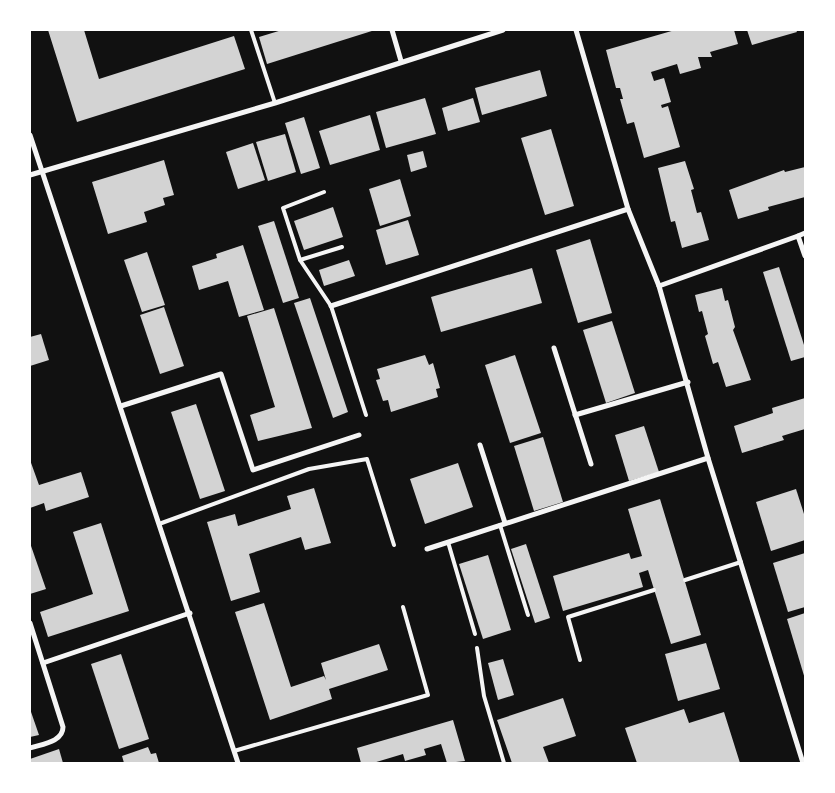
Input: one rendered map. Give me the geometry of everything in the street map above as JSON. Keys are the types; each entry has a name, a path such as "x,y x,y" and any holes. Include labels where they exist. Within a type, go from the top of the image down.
{"street":[{"path":"392,30 401,61"},
{"path":"30,175 275,103 401,61 503,30"},
{"path":"576,30 628,209 659,286 688,382 708,458 803,763"},
{"path":"30,135 190,612 238,763"},
{"path":"331,306 628,209"},
{"path":"659,286 805,233"},
{"path":"798,236 805,256"},
{"path":"554,348 591,464"},
{"path":"121,406 221,374 252,470 359,435"},
{"path":"575,415 688,382"},
{"path":"480,445 502,524"},
{"path":"427,549 708,458"},
{"path":"43,663 190,612"},
{"path":"30,623 63,722 63,732 57,739 30,748"}],"lane":[{"path":"250,30 275,103"},
{"path":"324,192 283,208 300,260 331,306 366,415"},
{"path":"300,260 342,247"},
{"path":"159,524 309,469 367,459 394,545"},
{"path":"502,524 528,615"},
{"path":"448,542 475,634"},
{"path":"685,580 741,562"},
{"path":"580,660 568,617 654,590"},
{"path":"234,751 428,695 403,607"},
{"path":"477,648 484,696 504,763"}],"building":[{"path":"48,30 84,30 99,79 234,36 245,69 77,122"},
{"path":"282,30 375,30 267,64 259,37"},
{"path":"675,30 734,30 738,44 710,52 712,57 698,57 701,68 680,74 677,64 651,72 654,81 664,78 671,102 661,105 662,108 668,106 680,147 644,158 634,122 627,124 620,99 623,99 620,88 616,88 606,50"},
{"path":"747,30 796,30 797,32 752,45"},
{"path":"540,70 547,96 482,115 475,88"},
{"path":"425,98 436,134 386,148 376,112"},
{"path":"473,98 480,122 448,131 442,108"},
{"path":"370,115 380,150 330,165 319,131"},
{"path":"304,117 320,168 301,174 285,123"},
{"path":"551,129 574,206 545,215 521,138"},
{"path":"285,134 296,172 268,181 256,142"},
{"path":"253,143 265,180 238,189 226,152"},
{"path":"423,151 427,167 411,172 407,155"},
{"path":"164,160 174,195 163,198 165,205 144,212 147,222 108,234 92,182"},
{"path":"685,161 694,189 691,190 697,213 701,212 709,240 682,248 675,221 671,222 658,168"},
{"path":"805,167 805,197 768,207 769,210 738,219 729,190 784,170 785,172"},
{"path":"400,179 411,216 380,226 369,189"},
{"path":"333,207 343,237 304,250 294,221"},
{"path":"408,220 419,255 386,265 376,230"},
{"path":"274,221 299,298 283,303 258,226"},
{"path":"590,239 612,313 578,323 556,250"},
{"path":"243,245 264,310 239,317 228,281 199,290 192,266 217,258 216,254"},
{"path":"147,252 165,305 142,312 124,260"},
{"path":"349,260 355,276 324,286 319,270"},
{"path":"779,267 805,348 805,357 791,361 763,272"},
{"path":"532,268 542,303 441,332 431,297"},
{"path":"722,288 725,301 728,300 735,327 733,330 751,380 726,387 718,362 713,364 705,336 708,334 702,311 699,312 695,295"},
{"path":"310,298 348,412 333,418 294,303"},
{"path":"164,307 184,366 160,374 140,315"},
{"path":"274,308 312,428 258,441 250,415 275,407 247,316"},
{"path":"612,321 635,393 606,403 583,330"},
{"path":"41,334 49,360 30,366 30,337"},
{"path":"425,355 429,365 433,363 440,388 436,389 438,397 391,412 388,400 383,401 376,380 380,379 377,369"},
{"path":"515,355 541,433 510,443 485,365"},
{"path":"805,398 805,429 782,436 784,440 742,453 734,426 773,413 772,408"},
{"path":"196,404 225,491 200,499 171,412"},
{"path":"644,426 659,472 629,481 615,435"},
{"path":"543,437 563,502 534,511 514,446"},
{"path":"30,460 39,485 81,472 89,497 46,511 44,503 30,508"},
{"path":"458,463 473,507 425,524 410,479"},
{"path":"314,488 331,543 305,550 301,537 249,554 260,592 231,601 207,522 235,514 238,526 291,509 287,496"},
{"path":"796,489 805,517 805,540 771,551 756,502"},
{"path":"660,499 701,635 671,644 648,570 639,573 643,587 563,611 553,576 629,553 631,559 642,556 628,509"},
{"path":"101,523 129,611 48,637 40,612 93,594 73,532"},
{"path":"30,543 46,589 30,594"},
{"path":"526,544 550,618 535,623 511,549"},
{"path":"805,553 805,607 788,612 773,563"},
{"path":"488,555 511,630 483,639 459,564"},
{"path":"264,603 291,687 324,676 326,680 321,663 379,644 388,670 329,689 332,699 270,720 235,612"},
{"path":"805,613 805,679 787,619"},
{"path":"706,643 720,689 678,701 665,654"},
{"path":"121,654 149,739 119,749 91,664"},
{"path":"503,659 514,695 498,700 488,663"},
{"path":"563,698 576,736 543,747 549,763 512,763 497,720"},
{"path":"30,709 39,735 30,737"},
{"path":"684,709 689,723 724,712 740,763 637,763 625,728"},
{"path":"453,720 465,761 447,763 441,744 424,749 426,755 405,761 403,754 373,763 361,763 357,748"},
{"path":"148,747 151,754 156,753 159,763 124,763 122,756"},
{"path":"59,749 63,763 30,763 30,759"}]}
